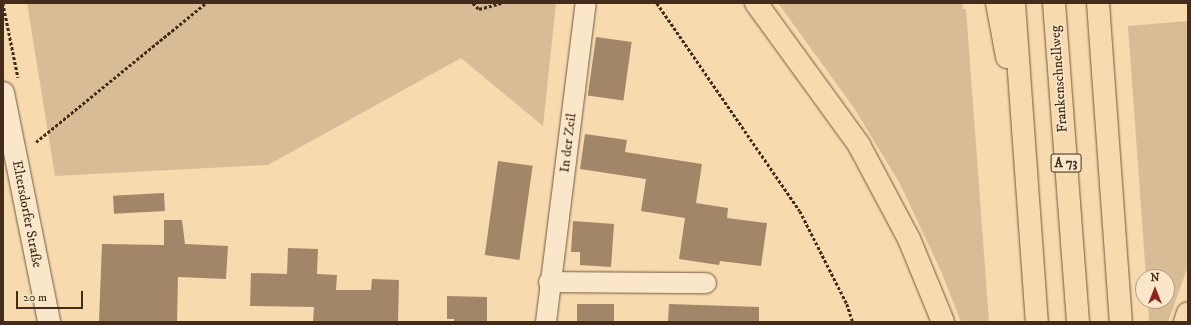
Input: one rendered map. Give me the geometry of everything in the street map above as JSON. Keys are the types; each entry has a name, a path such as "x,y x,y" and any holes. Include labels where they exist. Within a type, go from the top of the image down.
{"highway":[{"path":"756,3 859,145 909,239 942,322"},
{"path":"997,3 1027,154"},
{"path":"1014,3 1027,154 1037,322"},
{"name":"Frankenschnellweg","path":"1054,3 1078,322"},
{"path":"1098,3 1121,322"},
{"path":"1185,322 1188,313"}],"street":[{"name":"In der Zeil","path":"546,322 549,282 586,3"},
{"name":"Eltersdorfer Straße","path":"3,93 24,149 49,322"},
{"path":"549,282 706,283"}],"path":[{"path":"24,149 206,3"},
{"path":"473,3 480,9 501,3"},
{"path":"657,3 800,211 847,304 853,322"}],"shaded area":[{"path":"27,3 556,3 543,126 461,58 268,165 55,176"},
{"path":"778,3 962,3 963,9 966,9 989,322 961,322 941,271 900,184 854,108"},
{"path":"1188,21 1188,266 1175,302 1175,269 1145,269 1128,26"},
{"path":"1148,309 1173,309 1168,322 1149,322"}],"building":[{"path":"596,37 632,42 623,100 588,95"},
{"path":"585,134 627,140 625,152 702,164 696,203 728,208 727,218 767,223 761,266 720,261 719,265 679,259 685,218 641,211 646,179 580,169"},
{"path":"498,161 533,166 519,260 485,255"},
{"path":"164,193 165,211 114,214 113,196"},
{"path":"164,220 182,220 185,244 228,246 226,279 178,277 177,322 99,322 102,244 164,245"},
{"path":"573,221 614,224 611,267 580,265 580,252 571,252"},
{"path":"288,248 318,249 317,274 337,275 336,290 371,290 372,279 399,280 398,322 313,322 314,307 250,306 251,273 287,274"},
{"path":"447,296 487,297 487,322 454,322 454,319 447,319"},
{"path":"577,304 614,304 614,322 577,322"},
{"path":"669,304 759,307 759,322 668,322"}]}
